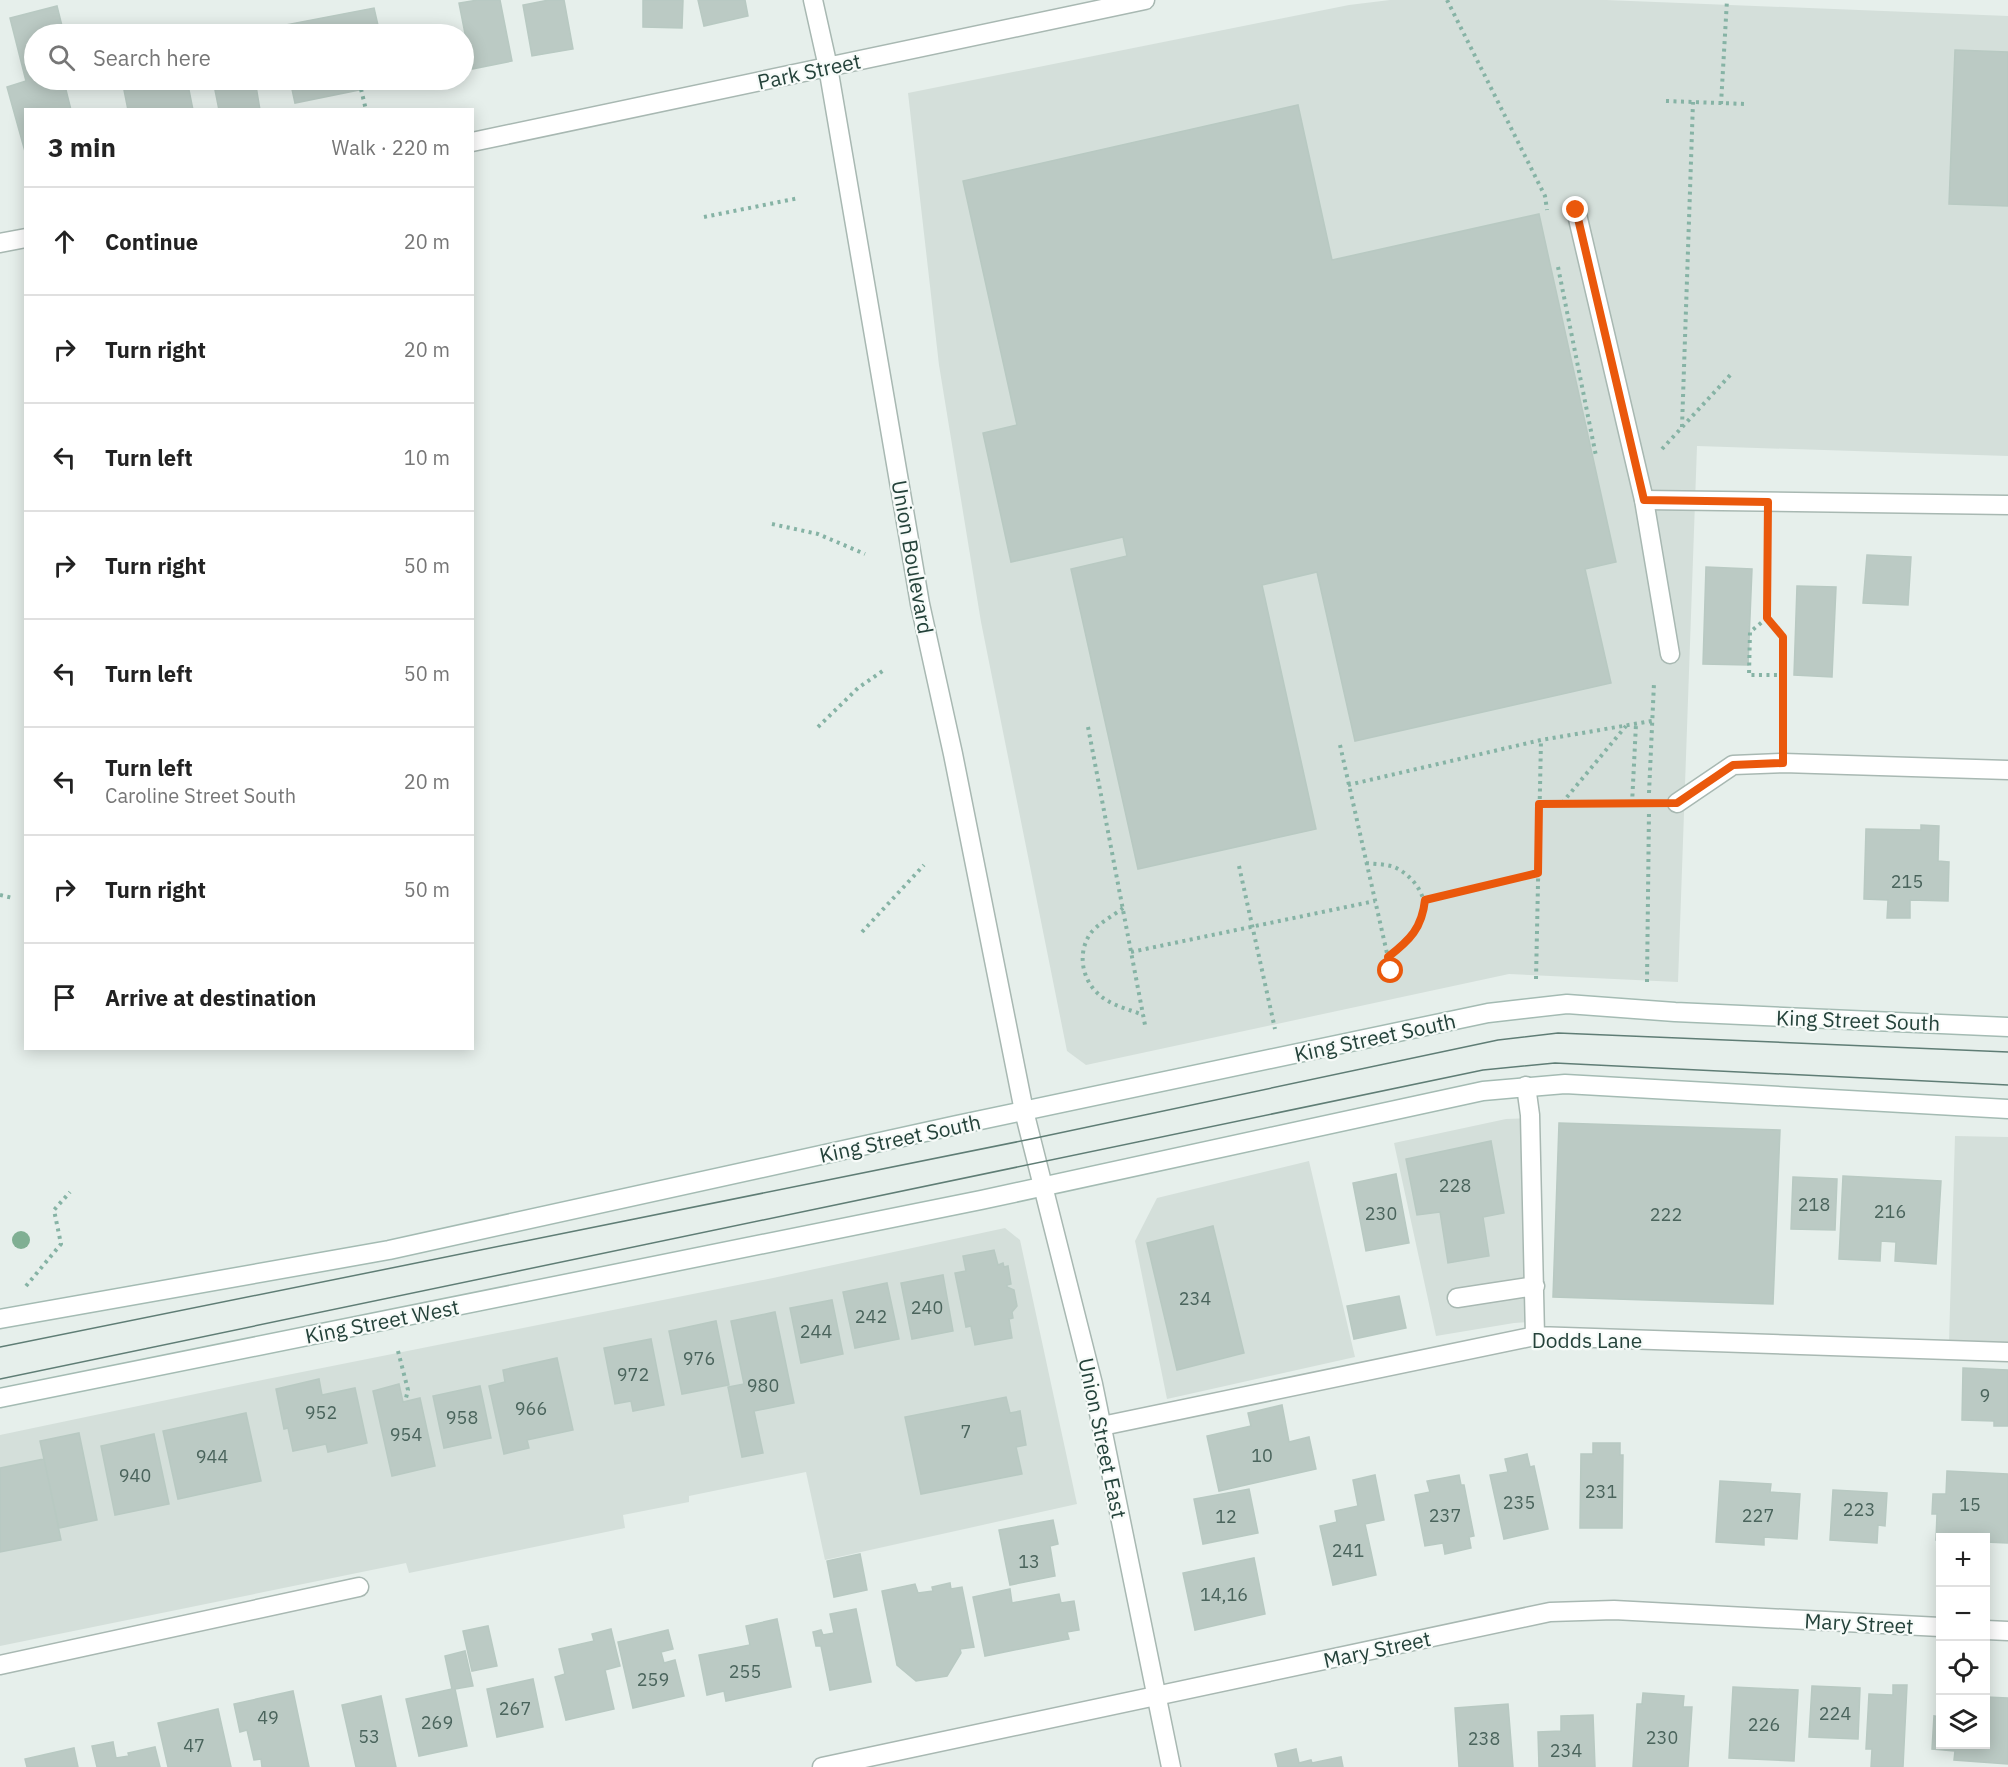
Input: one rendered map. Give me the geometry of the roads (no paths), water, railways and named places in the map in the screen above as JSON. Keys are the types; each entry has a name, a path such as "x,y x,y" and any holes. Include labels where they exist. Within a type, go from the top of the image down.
{"street":[{"name":"Union Boulevard","path":"813,0 828,67 920,604 953,754 1024,1111"},
{"name":"Park Street","path":"474,142 1145,0"},
{"path":"1576,210 1644,500 1670,654"},
{"path":"0,243 24,238"},
{"path":"1644,500 2008,506"},
{"path":"1677,803 1733,765 1783,763 2008,770"},
{"name":"King Street South","path":"0,1319 389,1250 1024,1111 1488,1013 1567,1004 1675,1012 2008,1027"},
{"path":"1044,1187 1483,1091 1526,1086 1564,1084 2008,1109"},
{"path":"1526,1086 1530,1115 1535,1336"},
{"name":"Union Street East","path":"1024,1111 1102,1426 1172,1767"},
{"name":"King Street West","path":"0,1398 1044,1187"},
{"path":"1457,1298 1535,1286"},
{"name":"Dodds Lane","path":"1102,1426 1535,1336 2008,1352"},
{"path":"0,1665 359,1587"},
{"name":"Mary Street","path":"822,1767 1550,1612 1614,1610 1936,1627"},
{"path":"1990,1630 2008,1631"}],"tram line":[{"path":"0,1347 1031,1139 1498,1040 1558,1033 2008,1052"},
{"path":"0,1379 1483,1070 1555,1063 2008,1085"}]}
